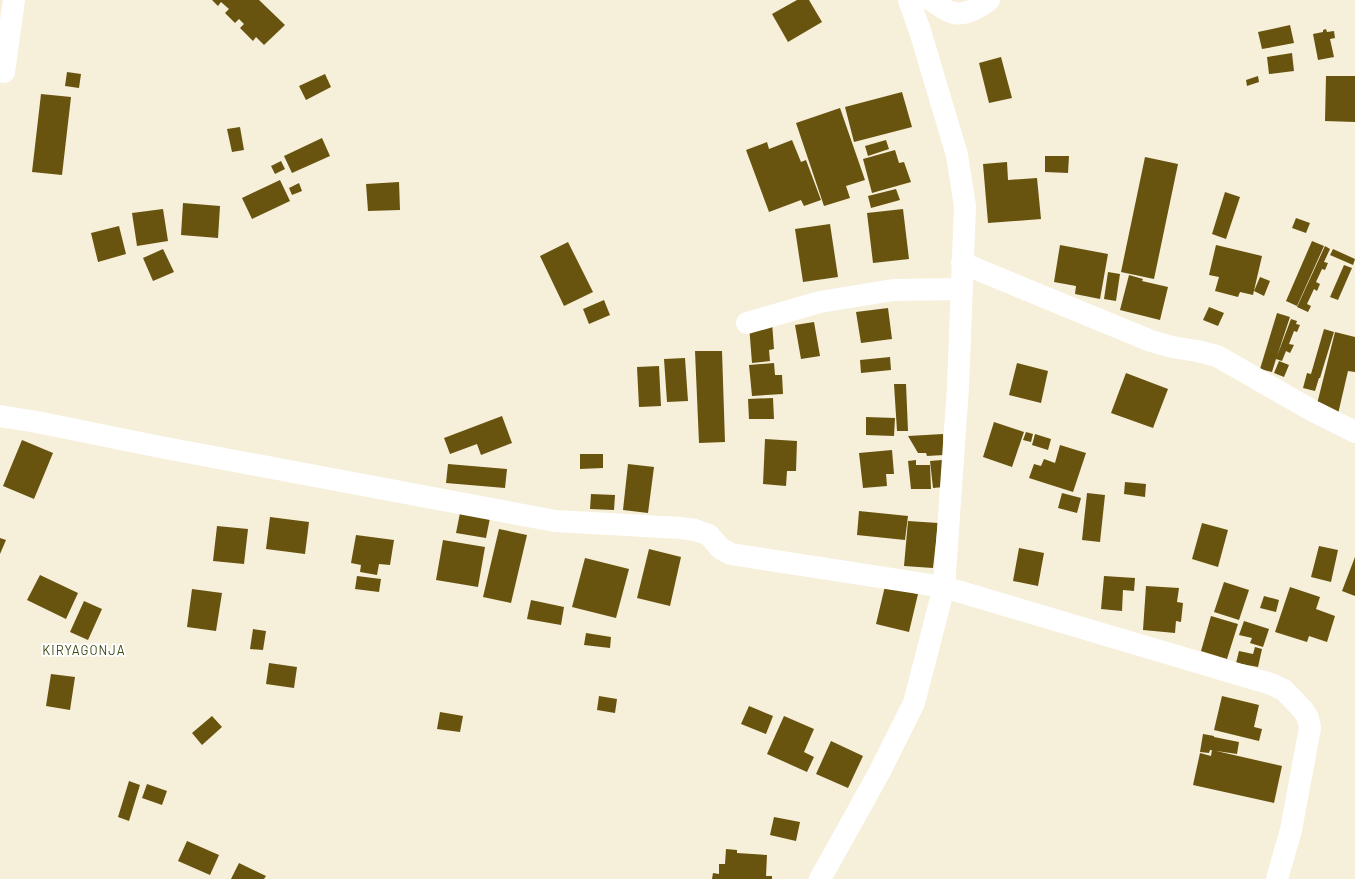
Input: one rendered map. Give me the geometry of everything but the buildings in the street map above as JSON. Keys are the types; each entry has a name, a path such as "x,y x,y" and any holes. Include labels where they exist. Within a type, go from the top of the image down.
{"street":[{"path":"4,72 14,0"},
{"path":"820,879 879,773 914,703 944,587 958,387 965,206 957,155 920,31 909,0"},
{"path":"931,0 947,11 960,14 970,12 989,0"},
{"path":"962,263 1151,341 1217,356 1313,411 1355,432"},
{"path":"747,323 820,302 893,290 962,289"},
{"path":"0,416 555,521 695,530 709,535 720,548 731,554 944,587 1271,684 1284,690 1303,710 1308,718 1310,728 1291,830 1277,879"}],"district":[{"name":"KIRYAGONJA","path":"84,650"}]}
